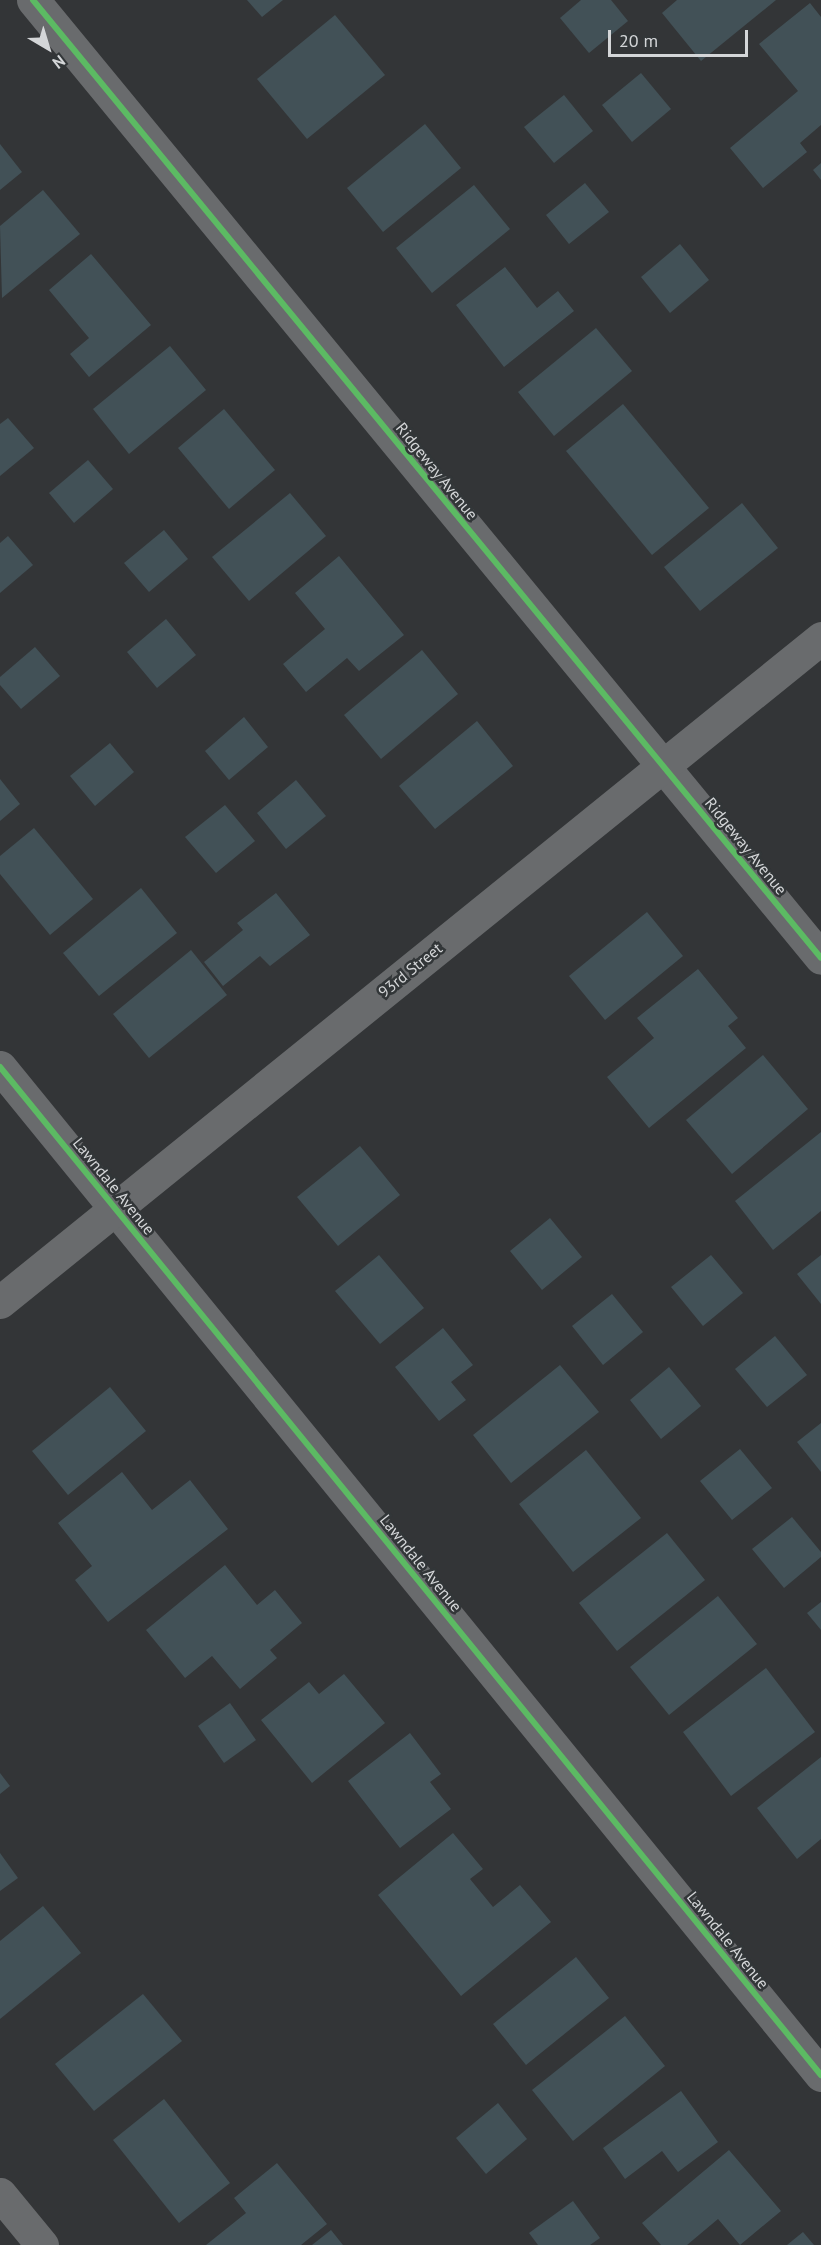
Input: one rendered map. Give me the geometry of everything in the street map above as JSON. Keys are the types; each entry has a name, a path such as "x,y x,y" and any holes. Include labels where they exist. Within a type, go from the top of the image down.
{"street":[{"name":"Ridgeway Avenue","path":"33,0 821,958"},
{"name":"93rd Street","path":"0,1302 821,638"},
{"name":"Lawndale Avenue","path":"0,1067 821,2076"},
{"path":"0,2194 42,2245"}],"building":[{"path":"247,0 283,0 262,17"},
{"path":"581,0 611,0 628,21 589,53 560,18"},
{"path":"677,0 776,0 701,61 662,13"},
{"path":"810,3 821,17 821,125 800,143 807,152 763,188 730,148 798,91 759,44"},
{"path":"335,15 385,75 307,139 257,79"},
{"path":"641,73 671,109 632,142 602,105"},
{"path":"564,95 593,131 554,163 524,127"},
{"path":"425,124 461,168 383,232 347,188"},
{"path":"0,144 22,172 0,190"},
{"path":"821,163 821,180 813,170"},
{"path":"585,183 609,212 569,244 546,215"},
{"path":"474,185 510,229 432,293 396,248"},
{"path":"43,190 80,234 2,298 0,226"},
{"path":"680,244 709,280 670,313 641,277"},
{"path":"91,254 151,325 89,377 70,354 89,338 49,290"},
{"path":"505,267 537,308 558,291 574,311 504,367 456,305"},
{"path":"596,328 632,371 554,436 518,392"},
{"path":"170,346 206,390 129,454 93,409"},
{"path":"623,404 709,508 652,555 566,451"},
{"path":"224,409 275,470 229,509 178,448"},
{"path":"8,418 34,448 0,476 0,424"},
{"path":"88,460 113,489 74,523 49,493"},
{"path":"290,493 326,536 249,601 212,557"},
{"path":"742,503 778,548 700,611 664,567"},
{"path":"164,530 188,559 149,592 124,563"},
{"path":"8,536 33,565 0,593 0,543"},
{"path":"339,556 404,635 359,671 347,658 306,692 283,664 325,629 295,593"},
{"path":"166,619 196,655 157,688 127,652"},
{"path":"35,647 60,676 21,709 0,685 0,677"},
{"path":"422,650 458,694 381,759 344,715"},
{"path":"244,717 268,747 229,780 205,751"},
{"path":"477,721 513,766 435,829 399,786"},
{"path":"110,743 134,772 95,806 70,776"},
{"path":"0,779 20,804 0,821"},
{"path":"296,780 326,816 286,849 257,813"},
{"path":"225,805 255,841 216,873 185,837"},
{"path":"34,828 93,899 50,935 0,874 0,856"},
{"path":"141,888 177,933 99,996 63,953"},
{"path":"276,893 310,935 270,966 260,956 223,986 204,962 243,930 237,923"},
{"path":"647,912 683,956 605,1020 569,976"},
{"path":"191,950 227,995 149,1058 113,1014"},
{"path":"698,969 738,1018 728,1026 746,1048 649,1128 607,1077 654,1038 637,1018"},
{"path":"763,1055 808,1109 732,1174 686,1120"},
{"path":"821,1132 821,1211 773,1250 735,1201"},
{"path":"360,1146 400,1195 338,1246 297,1197"},
{"path":"550,1218 582,1257 542,1290 510,1251"},
{"path":"379,1255 424,1308 380,1344 335,1291"},
{"path":"711,1255 743,1293 703,1326 671,1287"},
{"path":"821,1255 821,1304 797,1274"},
{"path":"612,1294 643,1332 603,1365 572,1326"},
{"path":"443,1328 473,1365 451,1382 466,1400 439,1421 395,1367"},
{"path":"775,1336 807,1375 767,1407 735,1369"},
{"path":"560,1365 599,1412 511,1483 473,1435"},
{"path":"669,1367 701,1406 661,1439 630,1400"},
{"path":"110,1387 146,1431 68,1495 32,1451"},
{"path":"821,1423 821,1472 797,1442"},
{"path":"740,1449 772,1488 732,1520 700,1481"},
{"path":"586,1450 641,1518 573,1572 519,1504"},
{"path":"122,1472 152,1510 190,1480 228,1529 108,1622 75,1580 92,1566 58,1523"},
{"path":"792,1517 821,1552 821,1557 784,1588 752,1549"},
{"path":"667,1533 705,1580 617,1651 579,1603"},
{"path":"225,1565 257,1605 275,1590 302,1623 270,1650 277,1658 240,1689 212,1656 185,1678 146,1630"},
{"path":"718,1596 757,1644 669,1715 630,1667"},
{"path":"821,1602 821,1630 807,1613"},
{"path":"766,1668 815,1732 731,1796 683,1732"},
{"path":"344,1674 385,1723 312,1783 261,1720 309,1682 319,1694"},
{"path":"230,1703 256,1740 224,1763 198,1726"},
{"path":"410,1733 441,1774 430,1782 451,1809 400,1848 348,1781"},
{"path":"821,1757 821,1839 797,1859 757,1808"},
{"path":"0,1773 10,1786 0,1794"},
{"path":"453,1833 483,1869 470,1879 493,1907 520,1885 551,1922 461,1996 378,1895"},
{"path":"0,1853 18,1878 0,1891"},
{"path":"43,1906 81,1953 0,2019 0,1941"},
{"path":"576,1957 609,1998 526,2065 493,2024"},
{"path":"143,1994 182,2041 94,2111 55,2064"},
{"path":"625,2016 665,2066 573,2141 532,2090"},
{"path":"681,2091 718,2142 678,2172 662,2151 625,2179 603,2148"},
{"path":"164,2099 230,2183 179,2223 113,2140"},
{"path":"498,2103 527,2139 486,2174 456,2138"},
{"path":"729,2150 781,2211 740,2245 718,2219 687,2245 661,2245 642,2223"},
{"path":"277,2163 327,2224 301,2245 206,2245 246,2213 234,2198"},
{"path":"573,2201 600,2238 590,2245 538,2245 529,2233"},
{"path":"331,2230 343,2245 312,2245"},
{"path":"803,2232 814,2245 787,2245"}],"cycle path":[{"path":"33,0 821,958"},
{"path":"0,1067 821,2075"}]}
